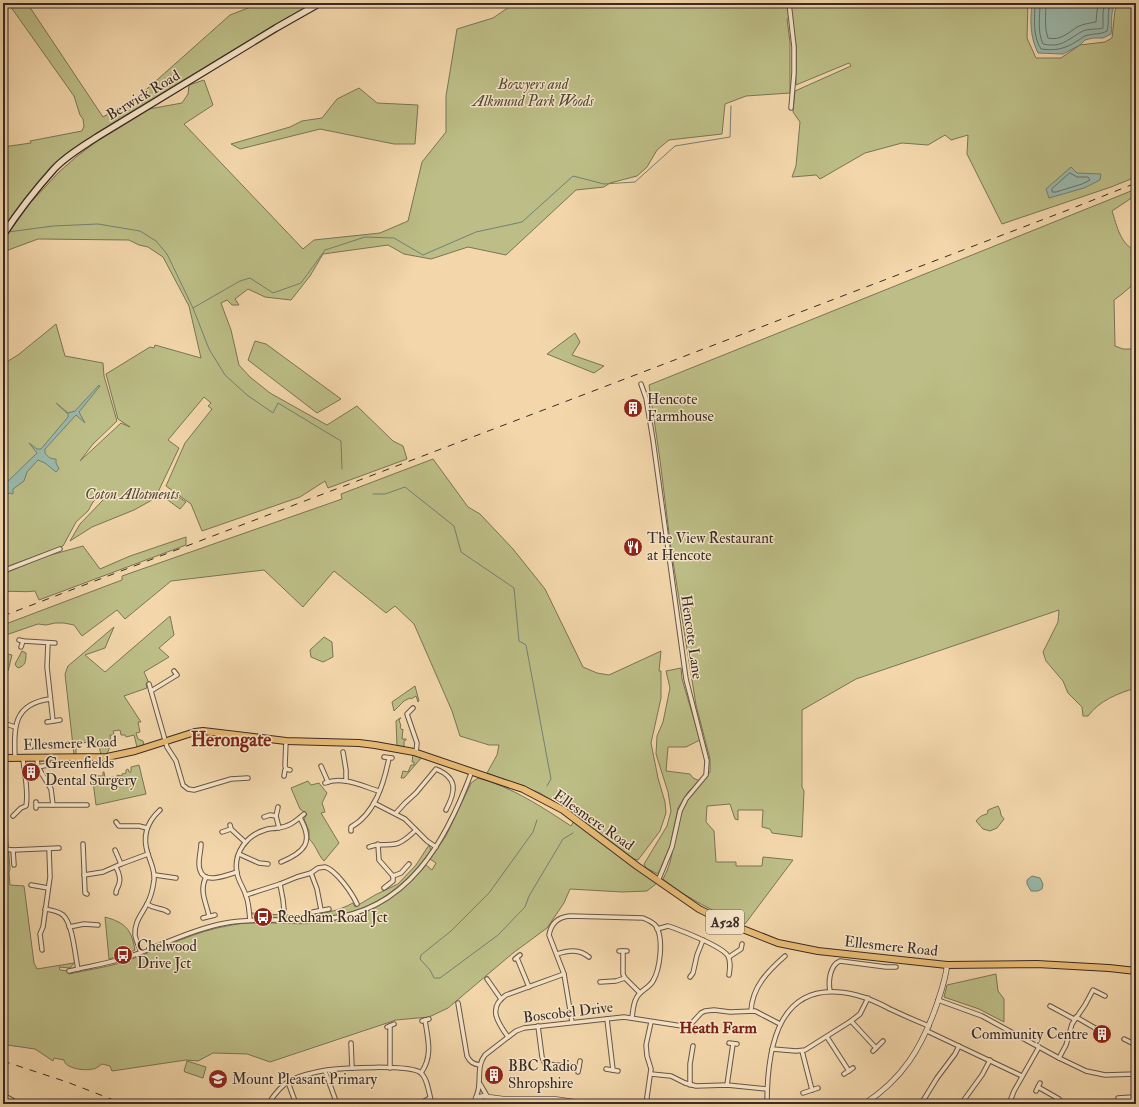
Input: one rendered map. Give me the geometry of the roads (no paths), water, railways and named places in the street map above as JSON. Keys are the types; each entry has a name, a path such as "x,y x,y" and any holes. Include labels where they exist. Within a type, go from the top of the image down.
{"main road":[{"name":"Berwick Road","path":"3,235 15,217 55,168 76,151 96,137 320,3"},
{"name":"Ellesmere Road","path":"3,758 107,757 135,751 195,732 203,731 286,741 359,743 416,753 523,789 563,810 658,881 706,912 725,922 778,943 830,952 947,965 1051,964 1136,971"}],"street":[{"path":"789,3 794,47 794,73 791,108"},
{"name":"Hencote Lane","path":"641,384 646,398 654,440 686,679 707,761 706,775 686,799 680,811 672,847 658,881"},
{"path":"3,571 60,549"},
{"path":"19,640 55,643"},
{"path":"21,647 23,641"},
{"path":"48,643 47,665 53,721"},
{"path":"150,691 178,677 174,671"},
{"path":"148,684 167,748 176,761 183,785 186,788 194,790 231,779 248,778"},
{"path":"15,758 15,727 20,713 39,701 50,699"},
{"path":"401,715 407,714 413,708"},
{"path":"407,714 417,743 416,753"},
{"path":"47,722 60,720"},
{"path":"3,724 15,727"},
{"path":"284,776 285,770 288,769 285,763 286,741"},
{"path":"345,753 347,775 346,781"},
{"path":"351,830 351,827 363,819 380,791 390,758 384,757"},
{"path":"13,816 21,808 26,806 26,772 23,758"},
{"path":"37,758 38,767 51,788 53,805"},
{"name":"Ellesmere Road","path":"38,767 58,763 80,764"},
{"path":"321,766 326,783 339,780 346,781 380,791"},
{"path":"430,767 447,775 453,784 454,789 446,810"},
{"path":"396,813 416,793 436,769"},
{"path":"70,971 109,962 141,952 208,927 250,920 327,919 341,917 364,909 390,896 409,880 425,863 436,847 455,813 472,771"},
{"path":"374,803 396,813 411,824 427,841 436,847"},
{"path":"36,805 87,805"},
{"path":"278,807 276,816 279,828"},
{"path":"141,952 135,935 136,926 139,917 147,904 153,888 155,876 145,839 147,828 152,818 159,813"},
{"path":"250,920 246,895 237,872 239,854 245,842 253,835 270,828 287,826 304,814"},
{"path":"264,817 270,815 276,816"},
{"path":"286,866 283,861 297,854 306,841 306,830 300,818"},
{"path":"116,822 118,827 139,826 147,828"},
{"path":"222,832 231,827 245,842"},
{"path":"369,847 378,844 397,844 416,830"},
{"path":"82,844 85,893 87,894"},
{"path":"201,844 200,870 206,877 211,878 237,872"},
{"path":"378,844 378,860 393,876"},
{"path":"4,850 59,848"},
{"path":"40,948 40,934 43,927 50,877 49,849"},
{"path":"13,850 14,865"},
{"path":"115,850 120,864"},
{"path":"84,875 99,874 120,864 148,854"},
{"path":"239,854 262,864 268,864"},
{"path":"262,864 262,869"},
{"path":"393,876 401,873 410,864"},
{"path":"246,895 280,884 297,876 311,873 320,867 325,866 348,890 357,904"},
{"path":"115,890 119,885 120,880 116,867"},
{"path":"311,873 317,889 321,910"},
{"path":"155,876 166,876 173,879"},
{"path":"384,888 393,881 393,876"},
{"path":"206,877 202,890 209,916"},
{"path":"31,884 48,888"},
{"path":"280,884 284,900 284,910"},
{"path":"147,904 155,909 166,910 164,904"},
{"path":"45,909 59,912 63,915 69,927 78,969"},
{"path":"313,912 329,910"},
{"path":"203,918 215,915"},
{"path":"572,1022 564,974 550,936 550,929 557,920 564,917 643,918 649,920 657,929 660,949 657,971 650,986 640,993 635,1001 632,1018"},
{"path":"69,927 84,924 89,927 98,925"},
{"path":"657,929 668,926 723,950 729,957 729,974"},
{"path":"690,978 693,973 697,955 703,940"},
{"path":"729,957 734,955 743,947"},
{"path":"584,953 586,949"},
{"path":"557,954 574,950 584,953 589,957"},
{"path":"623,951 624,978 640,993"},
{"path":"751,1011 756,989 766,974 785,956"},
{"path":"517,957 529,987"},
{"path":"830,991 830,975 838,961 891,970 896,967"},
{"path":"779,962 782,965"},
{"path":"864,1104 884,1088 903,1069 917,1050 928,1028 938,1000 947,965"},
{"path":"693,973 699,974"},
{"path":"508,1037 496,1018 496,1008 501,999 506,995 564,974"},
{"path":"604,986 602,982 616,982 624,978"},
{"path":"487,979 488,984 501,999"},
{"path":"1059,1058 1066,1045 1069,1029 1093,990 1105,996"},
{"path":"768,1104 767,1089 772,1049 780,1024 788,1011 801,1000 817,993 830,991 868,998 928,1028 959,1046 1022,1076"},
{"path":"772,1049 802,1051 852,1022 860,1014 868,998"},
{"path":"938,1000 982,1016 1075,1066 1105,1075 1136,1074"},
{"path":"457,1006 467,1056 472,1063 480,1065 479,1083 474,1103"},
{"path":"1050,1006 1095,1028"},
{"path":"695,1032 691,1024 701,1013 714,1010 730,1012 751,1011 759,1013 780,1024"},
{"name":"Boscobel Drive","path":"480,1065 485,1055 520,1029 624,1017 682,1026 691,1024"},
{"path":"607,1019 613,1070"},
{"path":"421,1073 426,1064 429,1053 426,1020"},
{"path":"646,1104 651,1074 646,1045 651,1022"},
{"path":"852,1022 876,1048"},
{"path":"390,1026 390,1068"},
{"path":"538,1026 542,1057 545,1064 579,1067"},
{"path":"827,1037 849,1071"},
{"path":"1124,1039 1136,1045"},
{"path":"873,1051 883,1041"},
{"path":"351,1043 352,1068"},
{"path":"727,1085 731,1043 737,1044"},
{"path":"690,1085 690,1064 693,1046"},
{"path":"921,1104 959,1046"},
{"path":"1010,1104 1011,1096 1039,1047"},
{"path":"802,1051 812,1090"},
{"path":"961,1104 982,1075 990,1060"},
{"path":"578,1072 580,1061"},
{"path":"268,1104 278,1090 288,1082 307,1074 352,1068 414,1069 421,1073 426,1081 432,1104"},
{"path":"844,1074 853,1068"},
{"path":"606,1069 618,1071"},
{"path":"325,1071 337,1104"},
{"path":"651,1074 671,1076 690,1085 727,1085 767,1089"},
{"path":"288,1082 296,1104"},
{"path":"479,1083 491,1104"},
{"path":"1036,1091 1039,1085 1059,1099 1060,1102 1070,1104"},
{"path":"803,1093 818,1088"},
{"path":"3,1095 20,1104"},
{"path":"474,1103 481,1096 503,1099 554,1099 587,1104"},
{"path":"919,1097 924,1100"},
{"path":"1118,1098 1133,1097 1135,1100 1134,1104"},
{"path":"419,1104 430,1098"},
{"path":"494,1104 503,1099"}],"water":[{"path":"1032,3 1117,3 1112,13 1111,34 1103,38 1085,40 1080,45 1063,54 1038,53 1033,41 1031,29"},
{"path":"1071,167 1077,173 1101,174 1100,180 1084,188 1049,198 1046,189"},
{"path":"99,385 100,386 79,412 85,423 76,415 45,449 45,453 48,457 56,459 59,469 56,472 45,463 38,460 27,472 24,481 13,489 13,494 9,493 3,498 4,485 37,453 29,443 37,449 41,449 68,417 68,414 56,403 68,413 75,411"},
{"path":"1032,876 1040,878 1043,884 1042,889 1038,891 1031,891 1027,884 1027,880"}],"waterway":[{"path":"193,308 240,281 250,278 273,293 301,283 325,250 365,237 394,238 423,255 476,232 522,222 573,176 604,184 635,182 675,146 730,137 731,106"},
{"path":"8,232 53,226 98,224 140,231 156,241 167,254 193,308 209,349 225,375 247,395 273,413 278,403 341,441 342,469"},
{"path":"373,494 385,494 405,487 454,526 461,552 514,588 519,641 526,645 551,779 547,786"},
{"path":"537,820 533,832 489,893 451,931 421,955 420,959 430,970 434,978 440,978 498,935 525,907 529,896 563,839 573,833"}],"railway":[{"path":"3,616 1136,183"},
{"path":"3,1061 67,1082 124,1104"}],"place":[{"name":"Hencote Farmhouse","path":"633,408"},
{"name":"The View Restaurant at Hencote","path":"633,547"},
{"name":"Greenfields Dental Surgery","path":"31,772"},
{"name":"Reedham Road Jct","path":"263,917"},
{"name":"Chelwood Drive Jct","path":"123,955"},
{"name":"Community Centre","path":"1102,1034"},
{"name":"BBC Radio Shropshire","path":"494,1075"},
{"name":"Mount Pleasant Primary","path":"218,1079"}],"district":[{"name":"Herongate","path":"231,739"},
{"name":"Heath Farm","path":"718,1027"}],"park label":[{"name":"Bowyers and Alkmund Park Woods","path":"533,92"},
{"name":"Coton Allotments","path":"132,494"}]}
